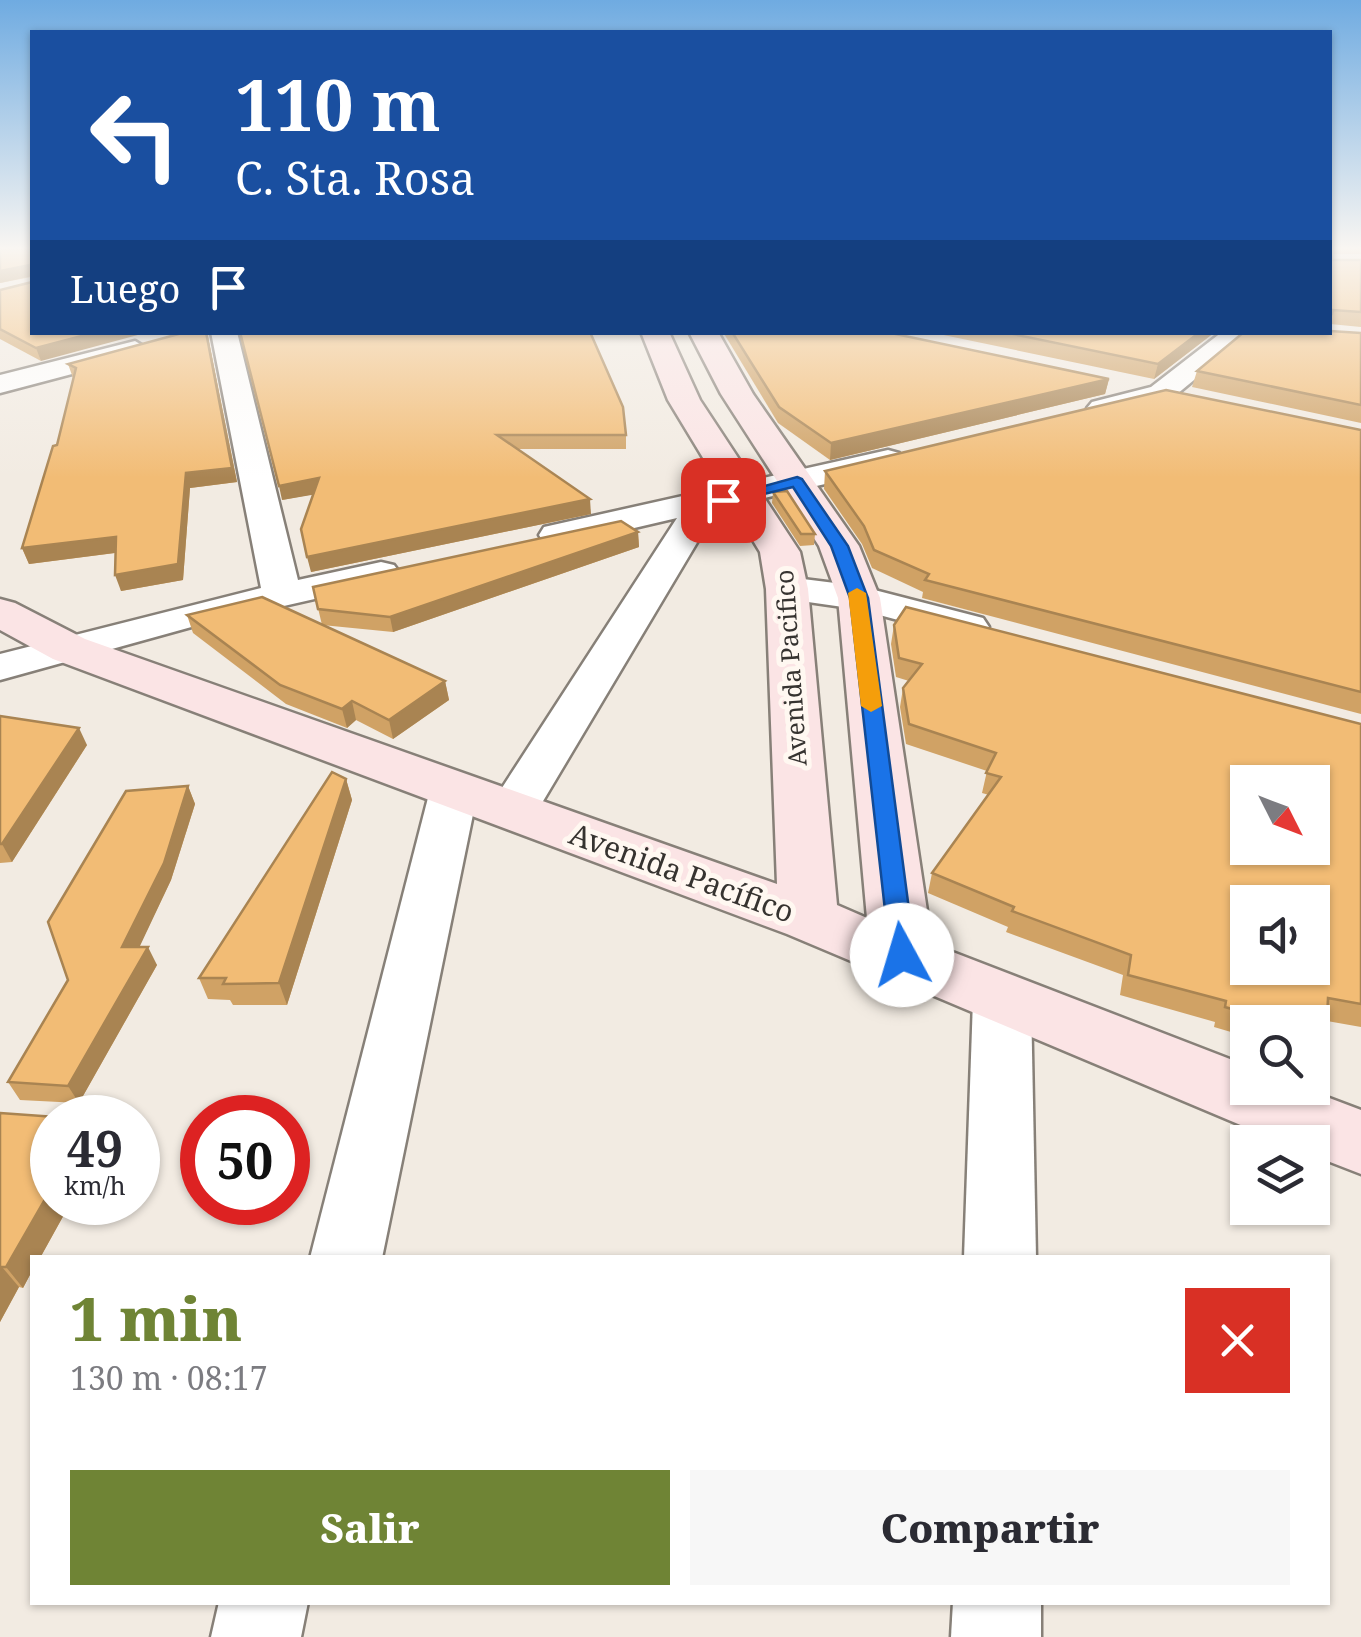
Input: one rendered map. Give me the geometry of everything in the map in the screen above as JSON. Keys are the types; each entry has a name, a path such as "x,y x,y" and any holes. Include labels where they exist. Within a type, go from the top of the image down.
{"main road":[{"name":"Avenida Pacifico","path":"656,335 723,500 780,552 788,588 808,918"},
{"path":"704,335 737,394 839,546 859,598 902,955"},
{"path":"684,400 737,394"},
{"name":"Avenida Pacífico","path":"0,612 69,648 808,918 1002,1000 1361,1142"}],"street":[{"path":"225,335 282,594"},
{"path":"1076,414 1161,393 1236,335"},
{"path":"0,384 162,342"},
{"path":"1102,381 1197,401"},
{"path":"530,541 723,500 928,450"},
{"path":"512,810 723,500"},
{"path":"0,667 282,594 416,565"},
{"path":"788,588 859,598 1014,638"},
{"path":"347,1255 454,790"},
{"path":"1000,1255 1002,1000"},
{"path":"256,1637 263,1605"},
{"path":"996,1637 997,1605"}],"building":[{"path":"0,325 30,325 30,335 86,335 36,348 0,329"},
{"path":"1361,333 1361,405 1197,371 1240,335"},
{"path":"175,335 207,335 232,468 186,473 178,564 115,575 116,537 22,548 53,446 57,445 76,368 68,364"},
{"path":"241,335 591,335 623,407 626,435 497,435 590,499 307,557 301,529 319,478 279,486"},
{"path":"734,335 900,335 1109,379 831,443 779,407"},
{"path":"1018,335 1196,335 1158,364"},
{"path":"1166,390 1361,430 1361,692 925,580 929,574 874,550 864,526 825,471"},
{"path":"787,491 815,534 801,534 773,492"},
{"path":"621,521 638,532 390,617 318,609 313,587"},
{"path":"262,597 445,681 389,720 352,701 342,709 280,685 187,615"},
{"path":"906,607 1361,724 1361,1004 1328,998 1328,1005 1225,1007 1226,1001 1128,975 1131,955 1012,911 1014,907 932,873 1001,777 986,773 996,753 909,724 903,688 922,664 899,658 894,625"},
{"path":"0,716 79,728 2,844 0,844"},
{"path":"332,772 346,779 279,983 223,984 226,978 199,978"},
{"path":"188,786 164,863 122,947 148,947 68,1086 8,1082 68,980 48,922 126,791"},
{"path":"0,1113 30,1115 30,1225 6,1267 0,1270"}],"slow traffic":[{"path":"857,593 871,706"}],"route":[{"path":"723,500 797,482 839,546 859,598 902,955"}]}
